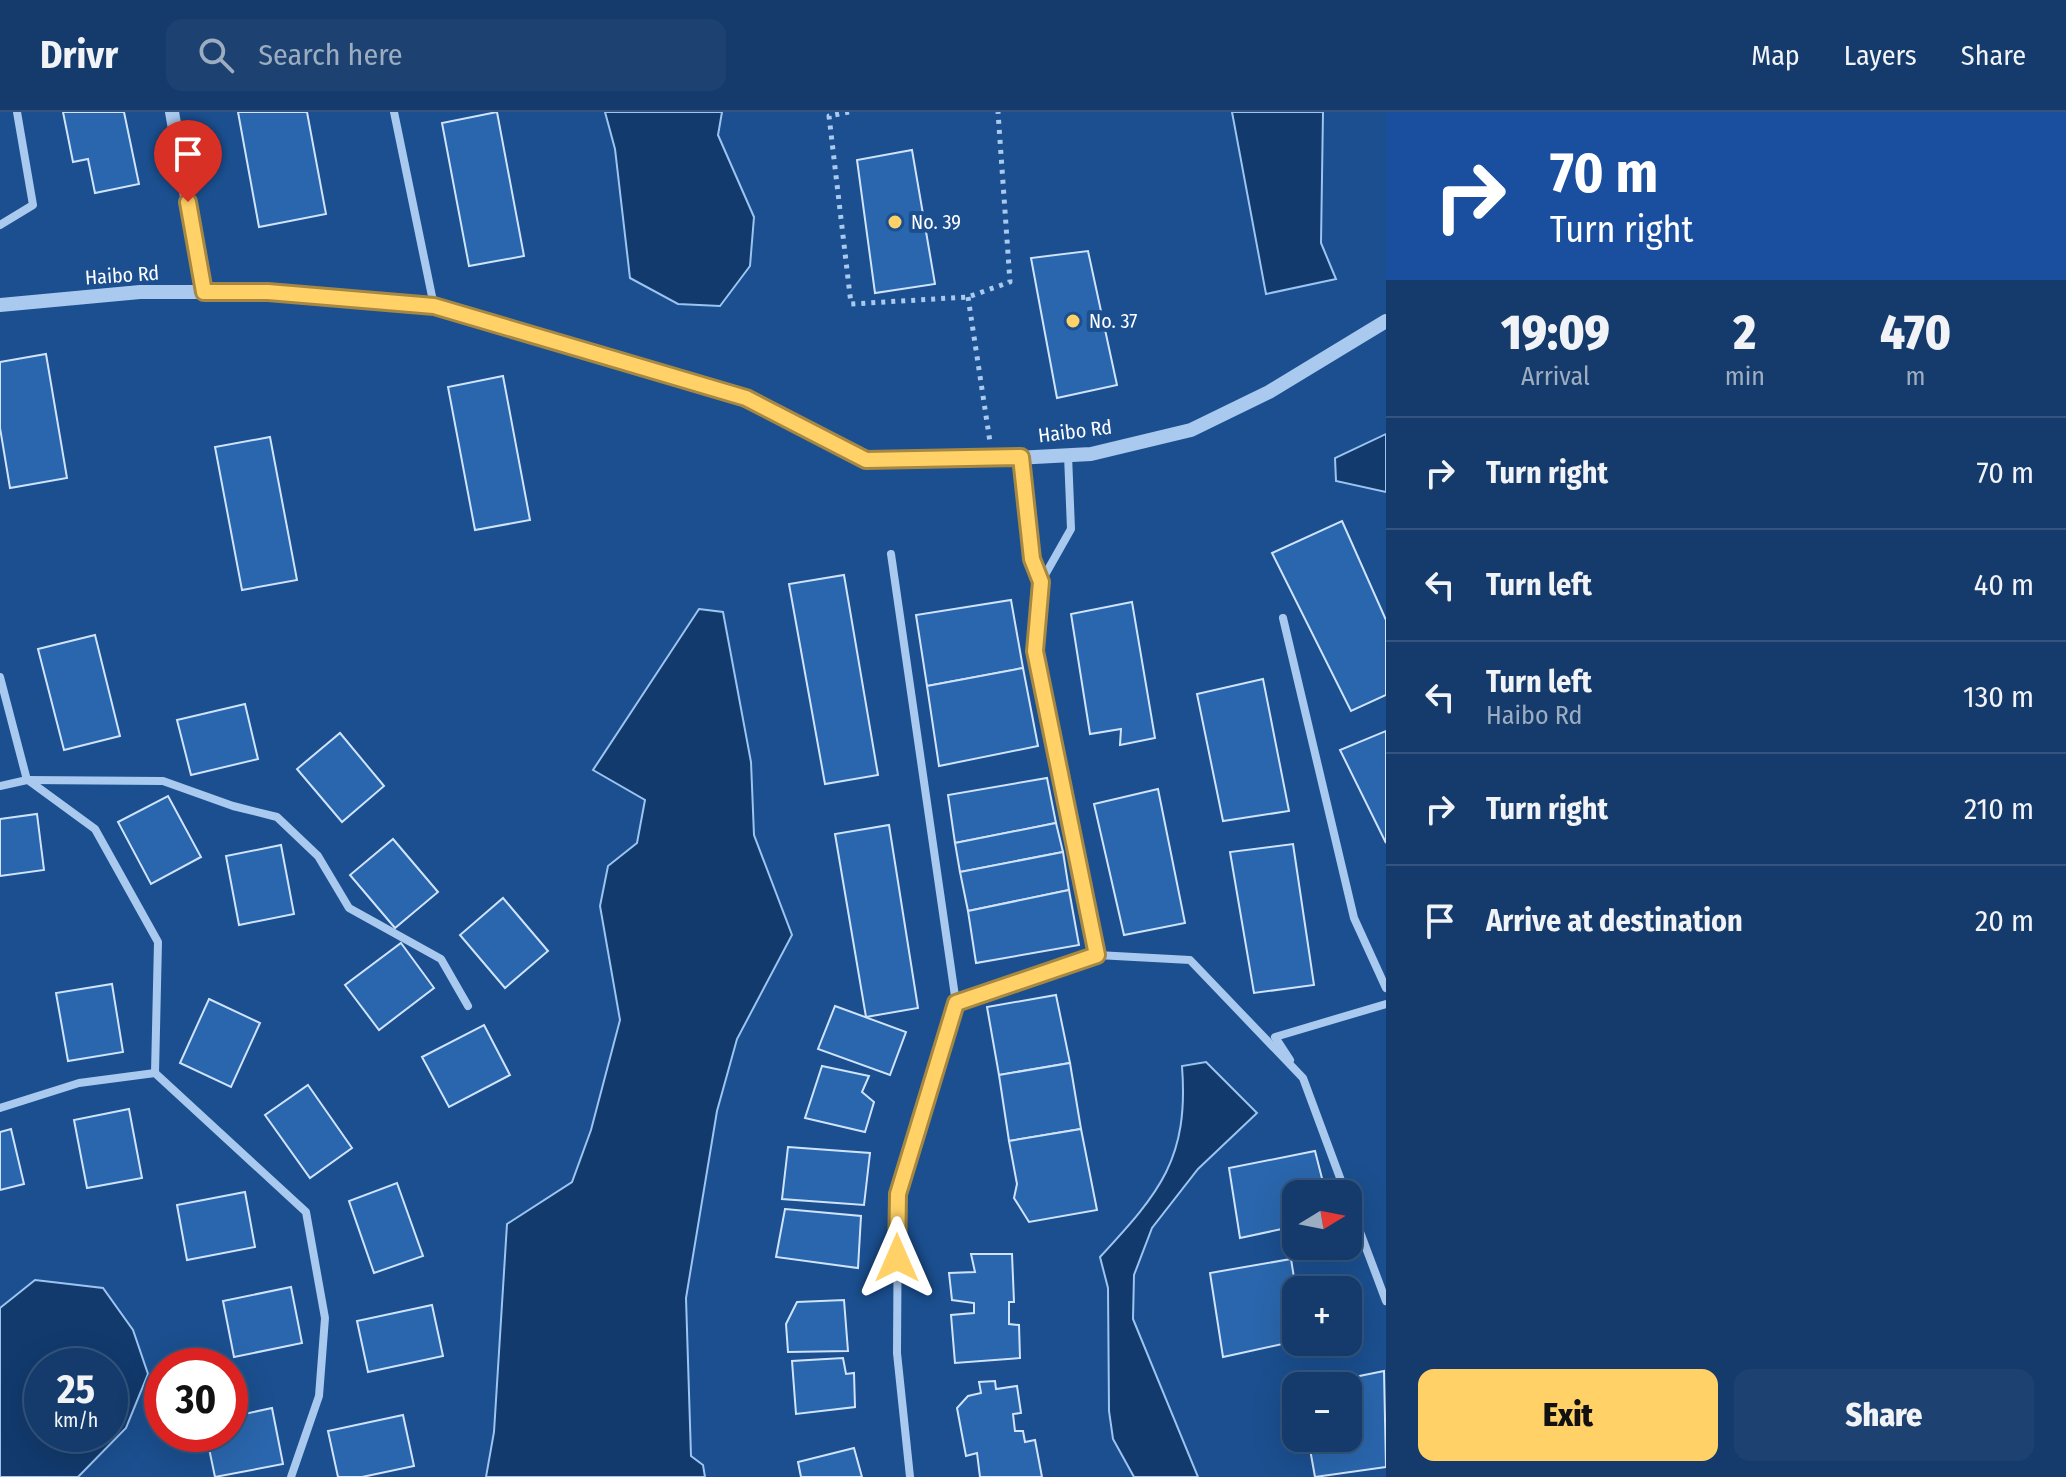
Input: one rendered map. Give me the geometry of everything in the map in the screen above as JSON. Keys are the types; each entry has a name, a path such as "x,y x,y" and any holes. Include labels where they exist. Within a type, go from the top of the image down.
{"street":[{"path":"0,225 33,205 17,112"},
{"path":"172,112 204,292"},
{"path":"394,112 434,306"},
{"name":"Haibo Rd","path":"0,305 140,292 268,292 434,306 746,398 866,460 1091,454 1191,430 1269,392 1386,321"},
{"path":"1068,455 1071,529 1041,582 1035,651 1097,955"},
{"path":"1021,457 1032,559 1041,582"},
{"path":"891,554 956,1003 898,1194 897,1353 910,1477"},
{"path":"1283,618 1354,918 1386,988"},
{"path":"0,677 27,780 95,829 158,942 155,1073 306,1212 325,1318 319,1396 291,1477"},
{"path":"0,786 27,780 163,781 233,806 277,817 318,856 349,908 441,959 468,1006"},
{"path":"956,1003 1097,955 1190,960 1303,1078"},
{"path":"1341,1180 1303,1078 1275,1037 1386,1004"},
{"path":"0,1108 79,1083 155,1073"},
{"path":"1362,1237 1386,1301"}],"path":[{"path":"849,112 829,116 851,304 968,297 1010,282 998,112"},
{"path":"968,297 992,459"}],"water":[{"path":"605,112 722,112 718,135 754,217 750,266 720,306 678,304 630,278 615,149"},
{"path":"1232,112 1323,112 1321,243 1336,279 1266,294"},
{"path":"1386,434 1386,492 1336,481 1335,458"},
{"path":"699,609 723,612 751,762 754,835 792,935 737,1039 717,1111 686,1298 691,1456 703,1465 705,1477 486,1477 494,1432 507,1224 572,1182 591,1130 620,1020 600,906 608,866 637,843 645,800 593,770"},
{"path":"1206,1062 1257,1113 1198,1169 1152,1228 1134,1275 1133,1319 1198,1477 1134,1477 1113,1439 1109,1411 1108,1288 1100,1257 1139,1213 1166,1172 1181,1126 1182,1066"},
{"path":"35,1280 103,1288 133,1330 144,1362 144,1384 128,1423 128,1348 24,1348 24,1452 102,1452 78,1477 0,1477 0,1308"}],"building":[{"path":"63,112 124,112 139,184 95,193 88,159 73,162"},
{"path":"238,112 307,112 326,214 259,227"},
{"path":"497,112 524,256 469,266 442,123"},
{"name":"No. 39","path":"912,150 935,284 875,293 857,160"},
{"name":"No. 37","path":"1088,251 1117,385 1057,398 1031,258"},
{"path":"46,354 67,478 10,488 0,428 0,362"},
{"path":"503,376 530,520 475,530 448,387"},
{"path":"270,437 297,580 242,590 215,447"},
{"path":"1342,521 1386,620 1386,695 1351,711 1272,553"},
{"path":"844,575 878,775 825,784 789,584"},
{"path":"1011,600 1023,668 927,686 916,615"},
{"path":"1132,602 1155,738 1120,745 1121,729 1090,734 1071,614"},
{"path":"95,635 120,736 64,750 38,649"},
{"path":"1023,668 1038,746 939,766 927,686"},
{"path":"1263,679 1289,811 1223,821 1197,694"},
{"path":"245,704 258,759 191,775 177,720"},
{"path":"1386,731 1386,843 1340,750"},
{"path":"340,733 384,786 342,822 297,769"},
{"path":"1047,778 1056,823 955,843 948,795"},
{"path":"1158,789 1185,923 1124,935 1094,804"},
{"path":"168,796 201,857 151,884 118,822"},
{"path":"37,814 44,870 0,876 0,819"},
{"path":"1056,823 1063,852 960,872 955,843"},
{"path":"889,825 918,1008 866,1017 835,834"},
{"path":"393,839 438,892 395,928 350,875"},
{"path":"1293,844 1314,985 1254,993 1230,852"},
{"path":"281,845 294,914 239,925 226,856"},
{"path":"1063,852 1069,890 968,911 960,872"},
{"path":"1069,890 1079,945 976,963 968,911"},
{"path":"503,898 548,951 505,988 460,935"},
{"path":"401,943 434,988 379,1030 345,985"},
{"path":"112,984 123,1052 68,1061 56,993"},
{"path":"1056,995 1070,1063 999,1075 987,1007"},
{"path":"209,999 260,1023 231,1087 180,1063"},
{"path":"835,1006 906,1032 890,1075 818,1049"},
{"path":"484,1025 510,1075 449,1107 422,1057"},
{"path":"1070,1063 1081,1129 1009,1141 999,1075"},
{"path":"822,1066 869,1076 862,1092 874,1102 865,1132 805,1118"},
{"path":"308,1085 352,1148 310,1178 265,1115"},
{"path":"129,1109 142,1178 87,1188 74,1120"},
{"path":"11,1129 24,1184 0,1190 0,1132"},
{"path":"1081,1129 1097,1210 1029,1222 1014,1198 1017,1184 1009,1141"},
{"path":"788,1147 870,1153 864,1205 782,1199"},
{"path":"1315,1151 1322,1180 1282,1180 1282,1229 1240,1238 1229,1168"},
{"path":"397,1183 423,1256 374,1273 349,1201"},
{"path":"245,1192 255,1247 187,1260 177,1205"},
{"path":"785,1209 861,1216 858,1268 776,1257"},
{"path":"971,1254 1012,1254 1014,1302 1009,1302 1009,1324 1019,1325 1020,1358 955,1363 951,1315 974,1313 974,1303 952,1300 949,1273 975,1272"},
{"path":"1291,1260 1294,1276 1282,1276 1282,1344 1223,1357 1210,1273"},
{"path":"291,1287 302,1343 248,1354 248,1348 232,1348 223,1301"},
{"path":"844,1300 848,1351 788,1352 786,1324 797,1302"},
{"path":"432,1305 443,1356 368,1372 357,1321"},
{"path":"843,1358 846,1374 854,1373 855,1407 796,1414 792,1361"},
{"path":"1384,1371 1386,1467 1315,1477 1311,1452 1362,1452 1362,1375"},
{"path":"995,1381 996,1389 1017,1386 1021,1413 1013,1414 1015,1431 1023,1431 1025,1442 1035,1440 1042,1477 980,1477 977,1453 966,1456 957,1408 968,1396 981,1393 979,1382"},
{"path":"272,1408 283,1464 215,1477 210,1452 248,1452 248,1413"},
{"path":"403,1415 414,1466 362,1477 338,1477 328,1431"},
{"path":"854,1448 862,1477 801,1477 798,1462"}],"place":[{"name":"No. 39","path":"895,222"},
{"name":"No. 37","path":"1073,321"}],"route":[{"path":"188,202 204,292 268,292 434,306 746,398 866,460 957,461 1021,457 1024,508 1032,559 1041,582 1035,651 1097,955 956,1003 898,1194 897,1258"}]}
